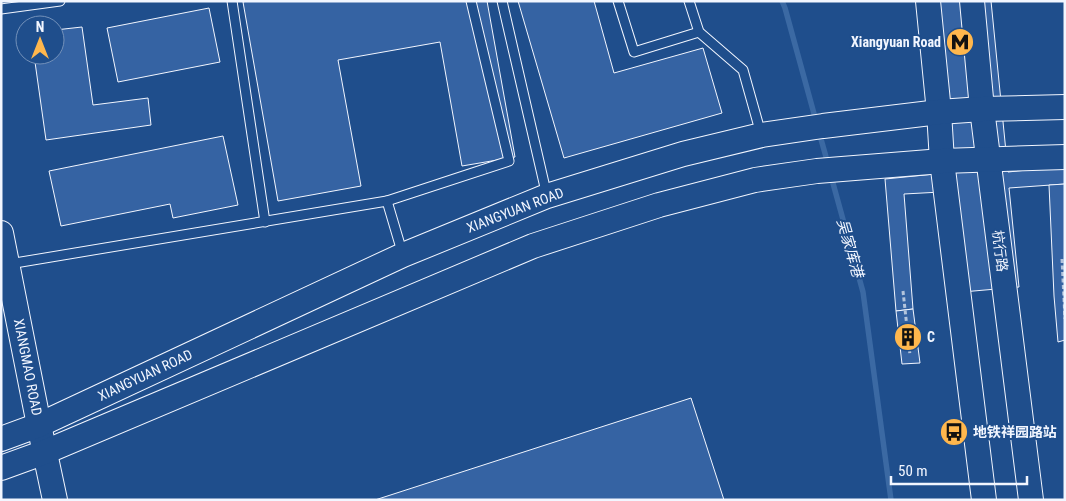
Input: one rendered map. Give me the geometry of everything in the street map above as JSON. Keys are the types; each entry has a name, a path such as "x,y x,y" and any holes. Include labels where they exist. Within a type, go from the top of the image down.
{"main road":[{"path":"928,1 942,161 984,500"},
{"name":"杭行路","path":"972,1 982,109 1030,500"},
{"name":"XIANGYUAN ROAD","path":"1,439 39,424 403,255 547,196 683,154 762,135 939,112 1065,107"},
{"path":"1,468 45,452 533,246 658,205 755,180 817,171 942,161 1065,157"},
{"name":"XIANGMAO ROAD","path":"1,233 55,500"}],"lane":[{"path":"1,8 60,1"},
{"path":"232,1 265,222"},
{"path":"7,264 387,201 510,161 470,1"},
{"path":"502,1 547,196"},
{"path":"618,1 634,52 699,32"},
{"path":"689,1 699,32 742,70 762,135"},
{"path":"387,201 403,255"}],"path":[{"path":"1062,259 1065,319"},
{"path":"903,291 910,355"}],"building":[{"path":"487,1 515,157 462,166 440,42 338,60 361,186 278,201 243,2"},
{"path":"518,1 594,1 614,73 703,48 722,113 564,158"},
{"name":"Xiangyuan Road","path":"928,1 991,1 1008,172 1065,166 1065,184 1009,188 1019,287 951,293 941,192 904,194 913,309 896,311 885,179 945,173"},
{"path":"209,8 220,62 118,82 107,28"},
{"path":"82,27 93,105 148,98 151,125 46,140 35,65 65,65 65,29"},
{"path":"223,136 238,205 173,218 170,204 61,226 49,171"},
{"path":"1065,184 1065,340 1058,342 1049,185"},
{"name":"C","path":"913,309 920,363 902,364 896,311"},
{"path":"691,398 724,500 375,500"}],"waterway":[{"name":"吴家库港","path":"782,1 816,121"},
{"name":"吴家库港","path":"819,132 828,164"},
{"name":"吴家库港","path":"831,176 863,292 891,500"}],"place":[{"name":"Xiangyuan Road","path":"960,42"},
{"name":"C","path":"908,337"},
{"name":"地铁祥园路站","path":"954,432"}]}
